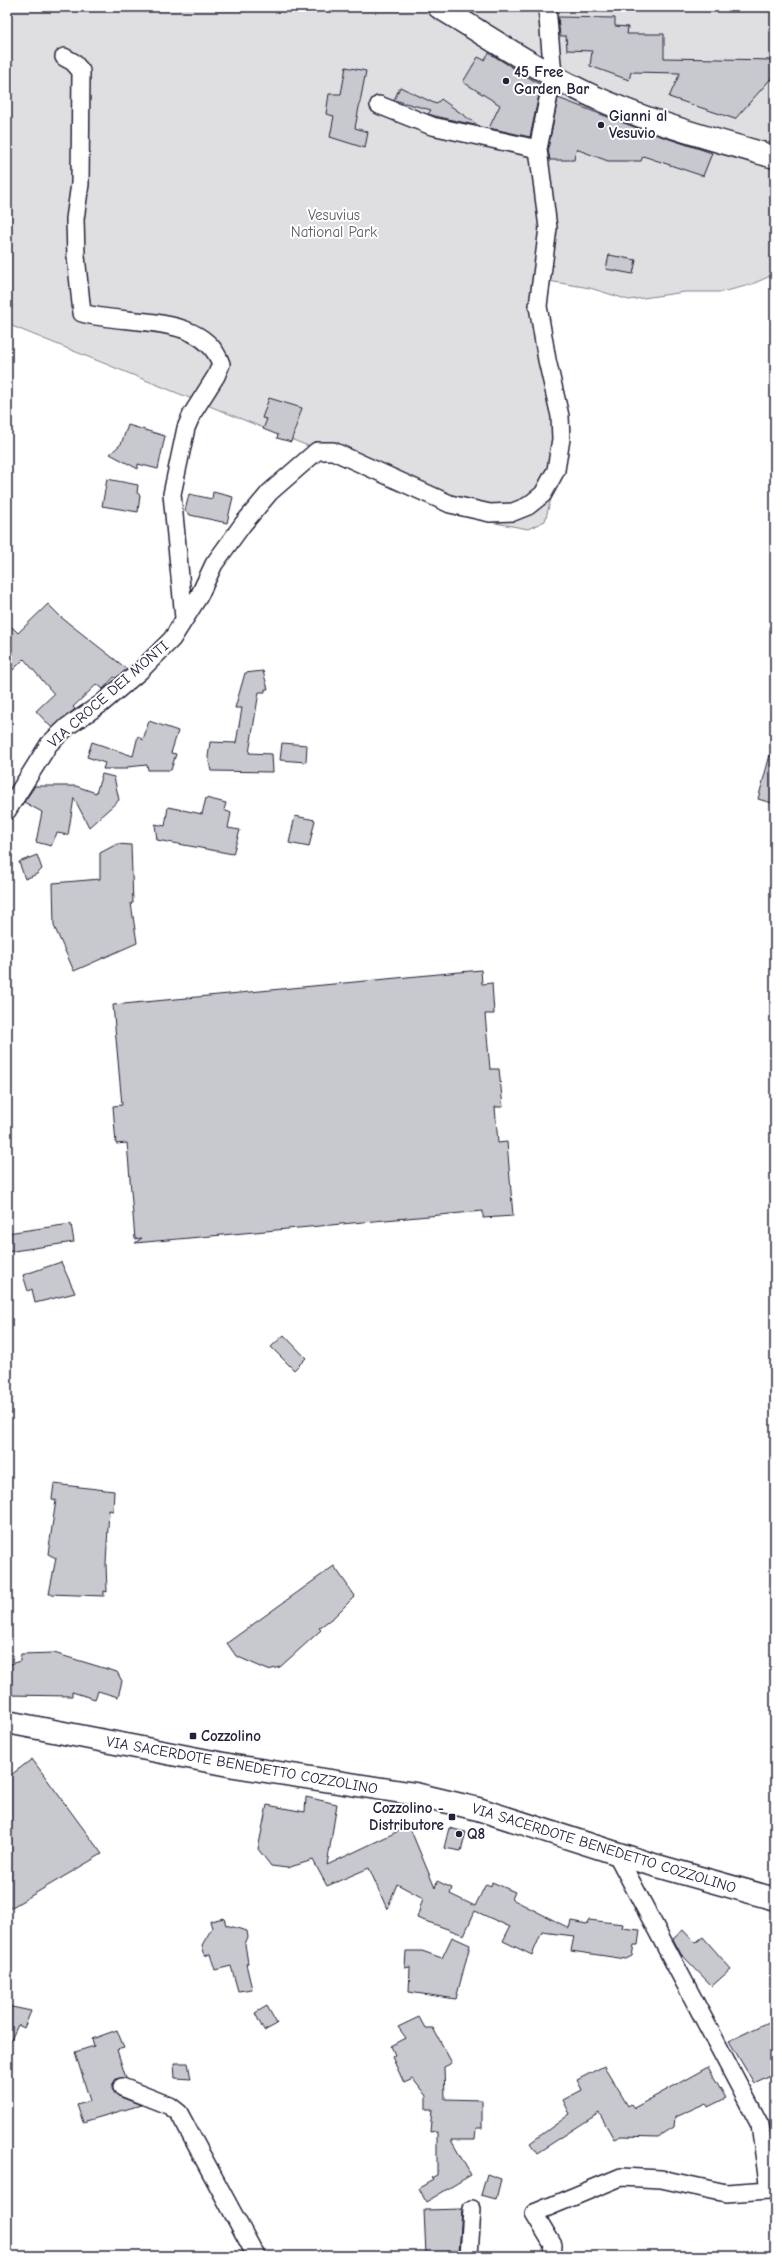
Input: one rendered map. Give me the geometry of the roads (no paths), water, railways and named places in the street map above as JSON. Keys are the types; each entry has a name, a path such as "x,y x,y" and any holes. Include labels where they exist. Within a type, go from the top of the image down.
{"main road":[{"path":"439,7 553,75 607,103 684,132 775,157"},
{"name":"VIA SACERDOTE BENEDETTO COZZOLINO","path":"7,1722 234,1766 415,1794 478,1809 616,1853 775,1898"}],"street":[{"name":"VIA CROCE DEI MONTI","path":"7,812 49,744 68,726 101,704 140,671 172,639 199,596 214,564 243,524 270,492 317,451 333,451 450,504 472,510 490,513 513,512 528,506 543,494 556,470 561,438 560,416 547,360 538,306 548,228 538,149 553,75 547,7"},
{"path":"64,57 73,62 81,71 80,184 75,219 76,256 82,313 191,332 209,343 217,354 221,364 216,376 192,414 186,428 172,494 184,618"},
{"path":"379,105 432,126 538,149"},
{"path":"552,2256 553,2245 534,2212 621,2177 661,2179 726,2193 769,2190 768,2130 616,1853"},
{"path":"122,2087 170,2106 179,2113 256,2256"},
{"path":"469,2256 472,2209"}],"place":[{"name":"45 Free Garden Bar","path":"506,81"},
{"name":"Gianni al Vesuvio","path":"601,125"},
{"name":"Cozzolino","path":"193,1736"},
{"name":"Cozzolino - Distributore","path":"452,1817"},
{"name":"Q8","path":"459,1834"}],"park label":[{"name":"Vesuvius National Park","path":"334,224"}]}
